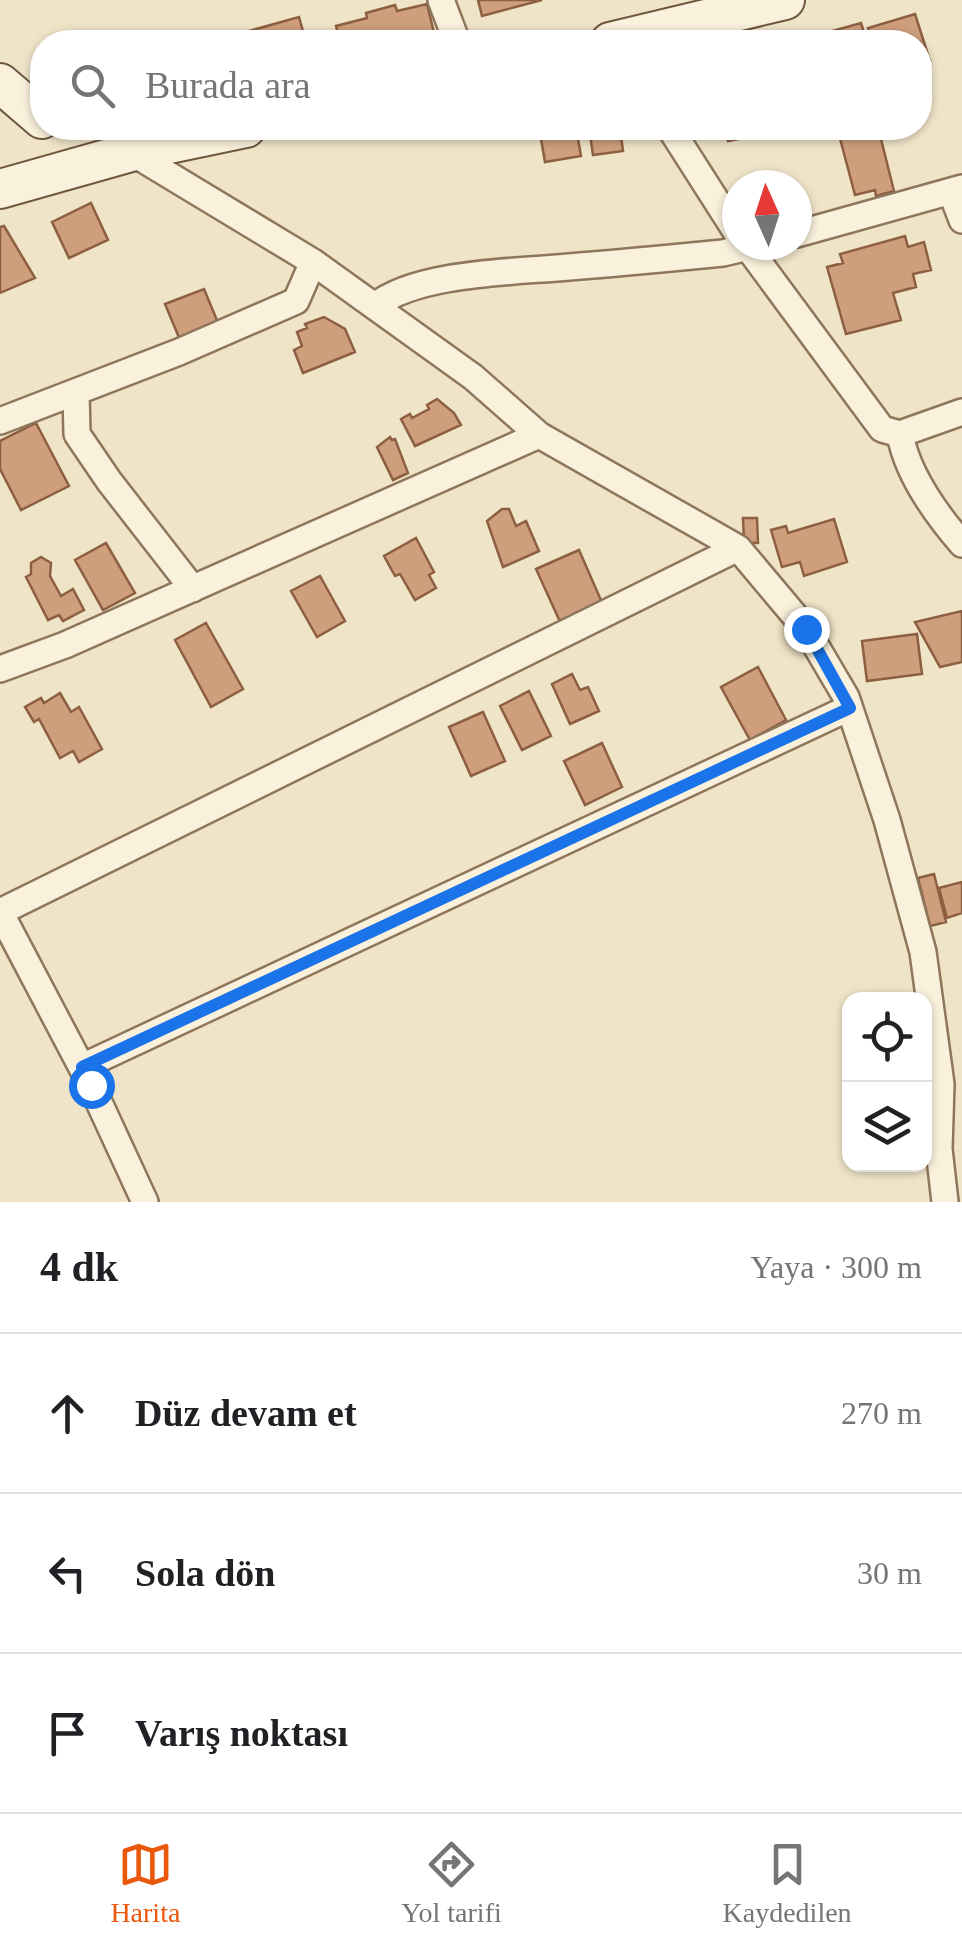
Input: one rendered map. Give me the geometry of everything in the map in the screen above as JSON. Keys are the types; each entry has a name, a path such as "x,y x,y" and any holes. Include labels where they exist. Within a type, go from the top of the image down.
{"main road":[{"path":"663,30 785,0"},
{"path":"0,83 30,109"},
{"path":"66,140 93,162"},
{"path":"0,189 188,140"}],"street":[{"path":"441,0 452,30"},
{"path":"678,140 722,206"},
{"path":"131,152 312,262 473,377 539,435 738,548 806,629 850,708 887,820 923,952 951,1081 939,1149 944,1202"},
{"path":"812,230 956,190 962,220"},
{"path":"375,306 386,297 414,288 489,273 699,255 722,249"},
{"path":"759,260 882,429 900,434 962,412"},
{"path":"0,422 296,301 312,262"},
{"path":"76,392 77,434 192,589"},
{"path":"900,434 904,454 916,478 962,544"},
{"path":"0,670 539,435"},
{"path":"145,1202 82,1067 0,912 738,548"},
{"path":"82,1067 850,708"}],"building":[{"path":"478,0 542,0 482,16"},
{"path":"427,4 433,30 337,30 336,26 367,18 366,13 395,5 397,11"},
{"path":"915,14 920,30 869,30"},
{"path":"299,17 303,30 253,30"},
{"path":"861,23 863,30 836,30"},
{"path":"541,140 578,140 581,156 545,162"},
{"path":"591,140 622,140 623,151 593,155"},
{"path":"840,140 881,140 894,191 876,196 875,190 855,195"},
{"path":"91,203 108,240 69,258 52,222"},
{"path":"4,226 35,278 0,293 0,227"},
{"path":"905,236 908,247 924,242 931,270 913,274 916,287 893,293 901,320 846,334 827,267 843,263 840,254"},
{"path":"204,289 219,325 180,340 165,304"},
{"path":"324,317 345,329 355,352 303,373 294,350 302,346 297,332 307,328 305,324"},
{"path":"437,399 461,425 415,446 401,419 429,409 427,405"},
{"path":"36,423 69,486 21,510 0,469 0,441"},
{"path":"390,437 395,439 408,473 393,480 377,447"},
{"path":"502,509 509,509 516,526 526,521 539,551 503,567 487,521"},
{"path":"743,518 757,518 758,543 744,543"},
{"path":"834,519 847,562 804,576 800,562 782,567 771,530 786,526 788,533"},
{"path":"416,538 434,572 429,575 436,588 415,600 384,556"},
{"path":"106,543 135,593 103,610 75,560"},
{"path":"579,550 604,607 562,626 536,569"},
{"path":"41,557 51,563 50,576 61,596 73,589 84,610 63,621 59,615 48,620 26,577 31,574 31,563"},
{"path":"320,576 345,621 317,637 291,591"},
{"path":"962,611 962,662 940,667 915,622"},
{"path":"206,623 243,689 211,707 175,640"},
{"path":"917,634 922,674 867,681 862,641"},
{"path":"758,667 786,720 750,740 721,687"},
{"path":"572,674 580,690 588,687 599,711 570,724 552,684"},
{"path":"529,691 551,736 522,750 500,706"},
{"path":"60,693 71,712 79,707 102,749 79,762 73,751 60,758 39,719 34,722 25,707 41,698 44,703"},
{"path":"483,712 505,761 471,776 449,727"},
{"path":"602,743 622,787 585,805 564,761"},
{"path":"934,874 946,922 930,926 918,878"},
{"path":"962,882 962,913 947,918 939,888"}],"route":[{"path":"91,1085 82,1067 850,708 806,629"}]}
